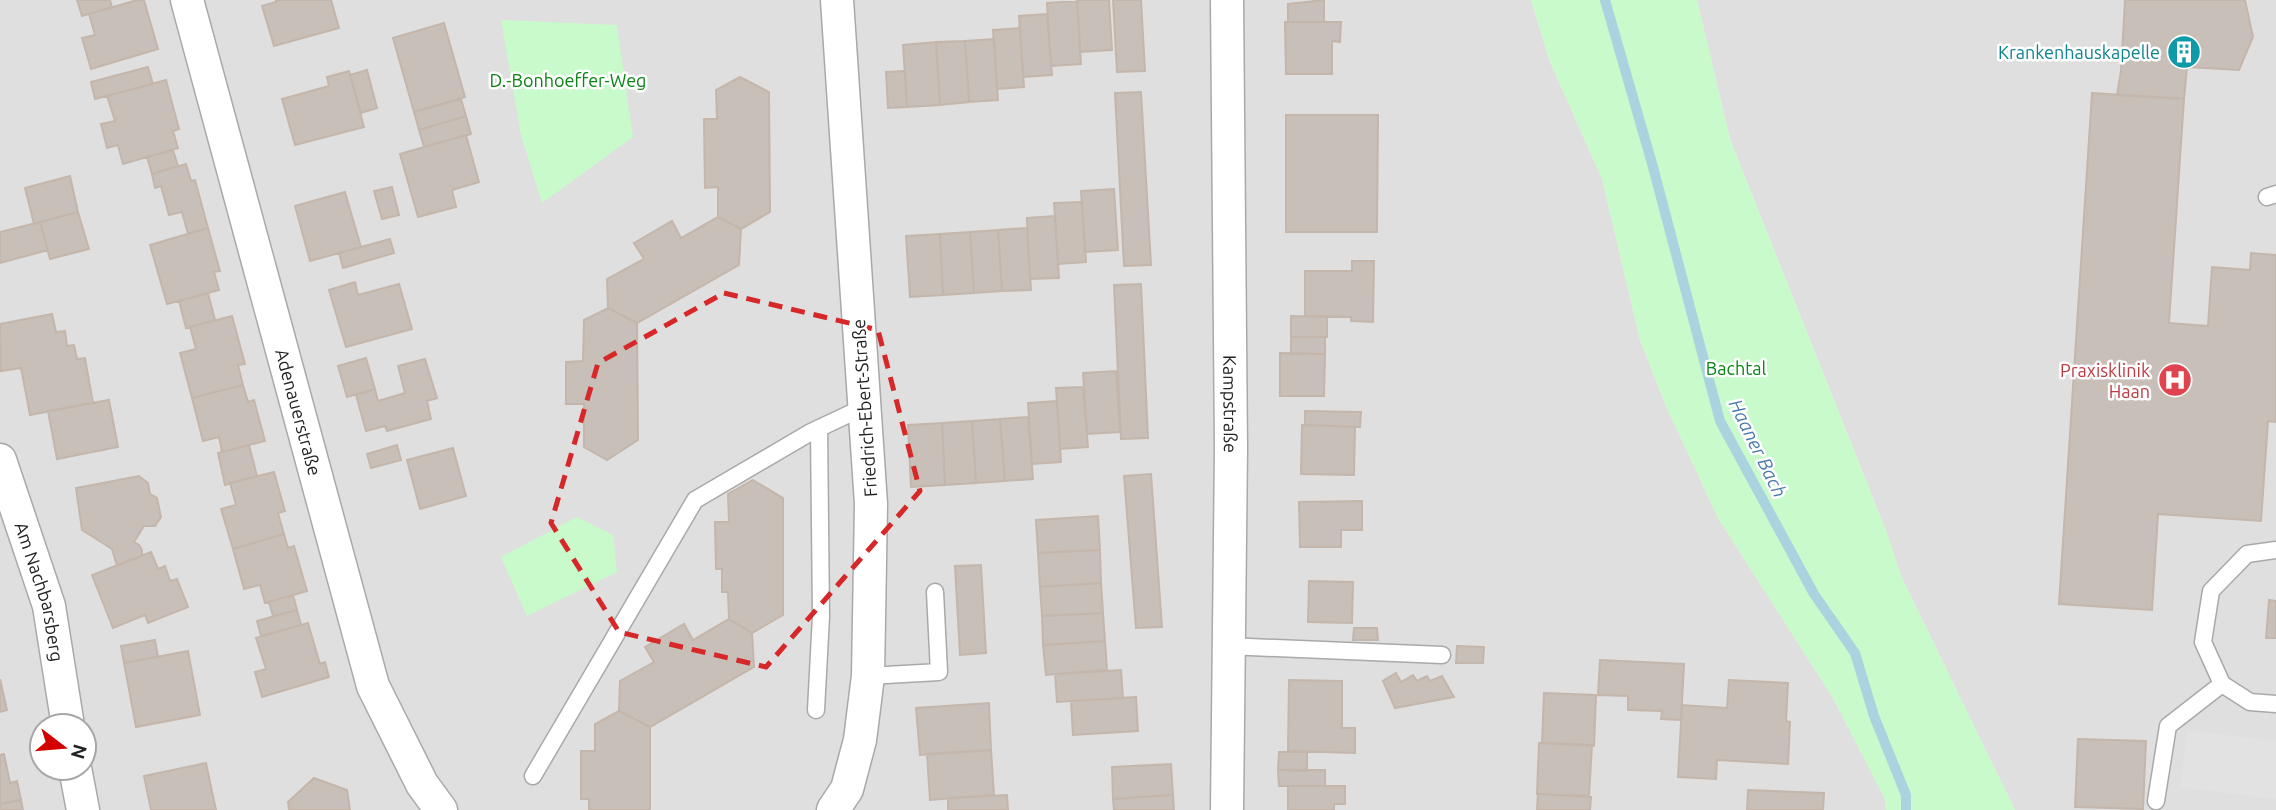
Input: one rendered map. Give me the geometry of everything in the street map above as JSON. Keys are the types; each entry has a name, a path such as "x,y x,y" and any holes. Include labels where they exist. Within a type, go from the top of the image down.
{"street":[{"name":"Adenauerstraße","path":"187,0 373,686 422,784 442,810"},
{"name":"Friedrich-Ebert-Straße","path":"833,810 847,789 860,740 869,676 871,504 837,0"},
{"name":"Kampstraße","path":"1227,0 1231,448 1227,810"},
{"name":"Am Nachbarsberg","path":"0,460 49,606 66,712"},
{"path":"78,782 83,810"}],"lane":[{"path":"533,776 695,500 819,428 864,407"},
{"path":"816,710 821,616 819,428"},
{"path":"2276,550 2247,554 2211,591 2203,642 2222,684 2250,702 2276,704"},
{"path":"869,676 939,672 935,592"},
{"path":"1227,646 1442,655"},
{"path":"2156,801 2168,726 2222,684"}],"highlighted area":[{"path":"724,293 878,330 920,491 766,667 619,632 551,523 598,363"}],"shaded area":[{"path":"0,0 1531,0 1550,62 1602,179 1640,340 1666,406 1718,518 1833,698 1885,799 1886,810 0,810"},
{"path":"1697,0 2276,0 2276,810 2015,810 1901,576 1888,536 1730,139"},
{"path":"2187,730 2276,741 2276,799 2180,787"}],"green space":[{"name":"Bachtal","path":"1531,0 1697,0 1730,139 1888,536 1901,576 2015,810 1886,810 1885,799 1833,698 1718,518 1666,406 1640,340 1602,179 1550,62"},
{"name":"D.-Bonhoeffer-Weg","path":"501,20 617,25 633,137 542,203 521,135"},
{"path":"577,517 613,535 617,572 527,616 501,557"}],"building":[{"path":"77,0 110,0 112,7 82,16"},
{"path":"144,0 158,49 91,69 82,38 95,35 89,14"},
{"path":"276,0 331,0 339,28 274,46 262,6"},
{"path":"1077,0 1109,0 1112,50 1080,52"},
{"path":"1113,0 1141,0 1145,71 1117,72"},
{"path":"1324,0 1324,22 1288,22 1288,4"},
{"name":"Krankenhauskapelle","path":"2125,0 2245,0 2253,37 2239,70 2187,67 2184,99 2117,95"},
{"path":"1077,1 1081,64 1051,66 1047,3"},
{"path":"1047,14 1052,75 1023,77 1019,16"},
{"path":"1285,22 1341,22 1340,42 1332,41 1332,74 1286,74"},
{"path":"444,23 465,97 414,112 393,38"},
{"path":"1020,28 1024,87 997,89 993,30"},
{"path":"994,39 998,100 969,102 965,41"},
{"path":"965,41 969,102 940,105 936,42"},
{"path":"936,42 940,105 907,107 903,45"},
{"path":"148,67 153,84 95,99 91,82"},
{"path":"367,70 377,108 361,113 350,75"},
{"path":"349,71 364,127 295,145 282,99 329,86 327,77"},
{"path":"905,71 907,107 888,108 886,72"},
{"path":"740,77 769,92 770,212 741,229 718,217 718,187 705,188 704,119 717,119 716,90"},
{"path":"166,80 179,129 173,131 178,148 123,164 118,145 107,148 101,124 115,121 107,96"},
{"path":"1141,92 1151,265 1124,266 1115,93"},
{"name":"Praxisklinik Haan","path":"2092,93 2184,99 2169,323 2208,326 2212,267 2250,270 2251,253 2276,255 2276,422 2268,421 2261,521 2158,514 2152,610 2059,604"},
{"path":"461,99 466,116 419,130 414,112"},
{"path":"1286,115 1378,115 1377,232 1286,232"},
{"path":"466,116 471,134 424,147 419,130"},
{"path":"466,135 479,182 452,190 456,207 418,217 400,154"},
{"path":"173,150 178,166 152,174 147,157"},
{"path":"186,164 191,181 195,180 208,228 188,234 182,212 169,215 161,186 155,188 152,174"},
{"path":"70,176 78,212 34,224 25,188"},
{"path":"392,187 399,215 382,219 374,191"},
{"path":"1114,189 1118,250 1085,252 1081,191"},
{"path":"345,192 361,247 310,261 295,206"},
{"path":"1082,202 1086,262 1058,264 1054,203"},
{"path":"78,212 89,249 50,259 40,222"},
{"path":"1055,216 1059,278 1030,279 1027,218"},
{"path":"718,217 741,229 739,265 637,323 608,308 607,279 644,259 634,243 672,221 681,238"},
{"path":"40,222 48,250 0,263 0,232"},
{"path":"208,228 220,271 214,272 219,290 167,304 150,245"},
{"path":"1027,228 1031,290 1002,291 998,230"},
{"path":"998,230 1002,291 974,293 970,232"},
{"path":"970,232 974,293 943,295 940,234"},
{"path":"940,234 943,295 910,297 906,236"},
{"path":"390,239 394,253 343,268 339,253"},
{"path":"1352,261 1374,261 1373,322 1351,321 1351,317 1305,316 1305,271 1352,271"},
{"path":"355,282 358,295 399,284 412,329 346,347 329,290"},
{"path":"1141,284 1148,438 1121,439 1114,285"},
{"path":"208,293 215,320 186,328 179,301"},
{"path":"608,308 637,323 638,440 607,460 584,447 584,404 566,404 566,362 583,361 584,320"},
{"path":"52,314 56,332 65,331 67,346 74,345 77,359 85,358 93,403 30,415 21,368 1,371 0,324"},
{"path":"232,316 245,364 238,365 243,385 192,398 180,353 196,349 190,327"},
{"path":"1291,316 1327,317 1327,337 1291,337"},
{"path":"1291,337 1325,337 1325,354 1291,354"},
{"path":"1280,353 1325,354 1324,396 1280,396"},
{"path":"366,358 375,389 347,397 338,366"},
{"path":"425,359 437,398 427,401 431,419 387,431 385,426 366,431 356,395 375,389 378,401 405,393 398,366"},
{"path":"1116,371 1120,432 1087,434 1083,373"},
{"path":"243,385 248,402 254,400 265,441 222,452 219,437 203,441 192,398"},
{"path":"1083,387 1088,447 1060,449 1056,388"},
{"path":"109,400 118,447 57,459 48,411"},
{"path":"1057,401 1061,462 1032,464 1028,403"},
{"path":"1305,411 1361,412 1360,427 1305,425"},
{"path":"1028,417 1033,479 1005,481 1000,419"},
{"path":"1000,419 1005,481 976,483 972,421"},
{"path":"972,421 976,483 945,485 942,423"},
{"path":"942,423 945,485 911,487 908,425"},
{"path":"1302,425 1355,427 1354,475 1301,474"},
{"path":"249,445 257,476 225,485 218,453"},
{"path":"397,445 401,460 371,468 367,454"},
{"path":"453,448 466,496 420,509 407,460"},
{"path":"274,472 285,511 278,513 284,534 233,549 221,509 236,505 230,483"},
{"path":"1151,474 1162,627 1136,628 1124,476"},
{"path":"139,476 148,483 150,494 157,498 161,517 155,526 144,526 134,542 142,550 142,556 117,566 112,549 82,530 76,488"},
{"path":"753,480 783,498 783,615 752,633 729,619 728,592 722,592 722,569 716,569 715,522 729,522 728,494"},
{"path":"1362,501 1362,530 1341,530 1341,547 1300,547 1299,502"},
{"path":"1098,516 1100,550 1038,553 1036,520"},
{"path":"284,534 288,548 294,546 307,591 265,603 260,585 244,589 233,549"},
{"path":"1100,550 1101,583 1040,587 1038,553"},
{"path":"151,552 158,569 165,566 170,581 177,579 188,607 148,623 145,615 113,628 92,575"},
{"path":"981,565 986,653 960,655 955,566"},
{"path":"1309,581 1353,582 1352,623 1308,622"},
{"path":"1101,583 1103,613 1042,616 1040,587"},
{"path":"293,595 297,610 273,616 269,602"},
{"path":"2269,600 2276,601 2276,638 2266,638"},
{"path":"297,610 301,625 261,636 257,621"},
{"path":"1103,613 1105,641 1043,645 1042,616"},
{"path":"729,619 752,633 754,667 650,727 619,711 620,681 654,662 645,647 684,624 693,640"},
{"path":"308,623 320,664 325,662 329,677 262,697 255,672 266,669 256,638"},
{"path":"1354,628 1377,628 1378,640 1353,640"},
{"path":"155,640 158,657 124,663 121,646"},
{"path":"1105,641 1107,670 1046,675 1043,645"},
{"path":"1457,646 1484,647 1483,663 1456,663"},
{"path":"188,651 200,715 136,727 124,663"},
{"path":"1600,660 1684,664 1681,720 1661,719 1662,711 1628,710 1628,696 1598,695"},
{"path":"1121,670 1123,698 1057,702 1055,674"},
{"path":"1396,673 1401,682 1413,675 1417,681 1427,676 1430,681 1442,676 1454,697 1395,708 1383,681"},
{"path":"0,679 7,710 0,712"},
{"path":"1289,680 1342,681 1342,728 1355,728 1355,753 1288,751"},
{"path":"1729,680 1788,683 1788,764 1717,760 1716,779 1678,777 1682,705 1727,708"},
{"path":"1544,693 1596,695 1594,746 1542,743"},
{"path":"1136,697 1138,731 1073,735 1071,701"},
{"path":"989,703 991,750 920,755 916,708"},
{"path":"619,711 650,727 650,810 589,810 589,799 581,799 581,751 595,751 595,724"},
{"path":"2078,739 2146,741 2143,809 2075,807"},
{"path":"1539,743 1592,745 1589,796 1537,794"},
{"path":"991,750 994,795 930,800 927,754"},
{"path":"1279,752 1307,752 1307,771 1278,770"},
{"path":"4,754 10,783 17,781 21,800 0,804 0,755"},
{"path":"206,763 216,810 151,810 144,776"},
{"path":"1171,764 1173,795 1113,799 1112,767"},
{"path":"1278,770 1325,770 1325,786 1279,786"},
{"path":"314,778 347,790 350,810 289,810 288,802"},
{"path":"1288,786 1345,786 1345,804 1334,804 1334,810 1288,810"},
{"path":"1748,790 1824,793 1823,810 1747,810"},
{"path":"1538,794 1591,797 1590,810 1537,810"},
{"path":"1007,795 1008,810 948,810 948,798"},
{"path":"1173,795 1174,810 1114,810 1113,799"},
{"path":"21,800 23,810 0,810 0,804"}],"waterway":[{"name":"Haaner Bach","path":"1605,0 1653,167 1720,421 1814,594 1855,653 1874,716 1906,795 1906,810"}],"place":[{"name":"Krankenhauskapelle","path":"2184,52"},
{"name":"Praxisklinik Haan","path":"2175,380"}]}
